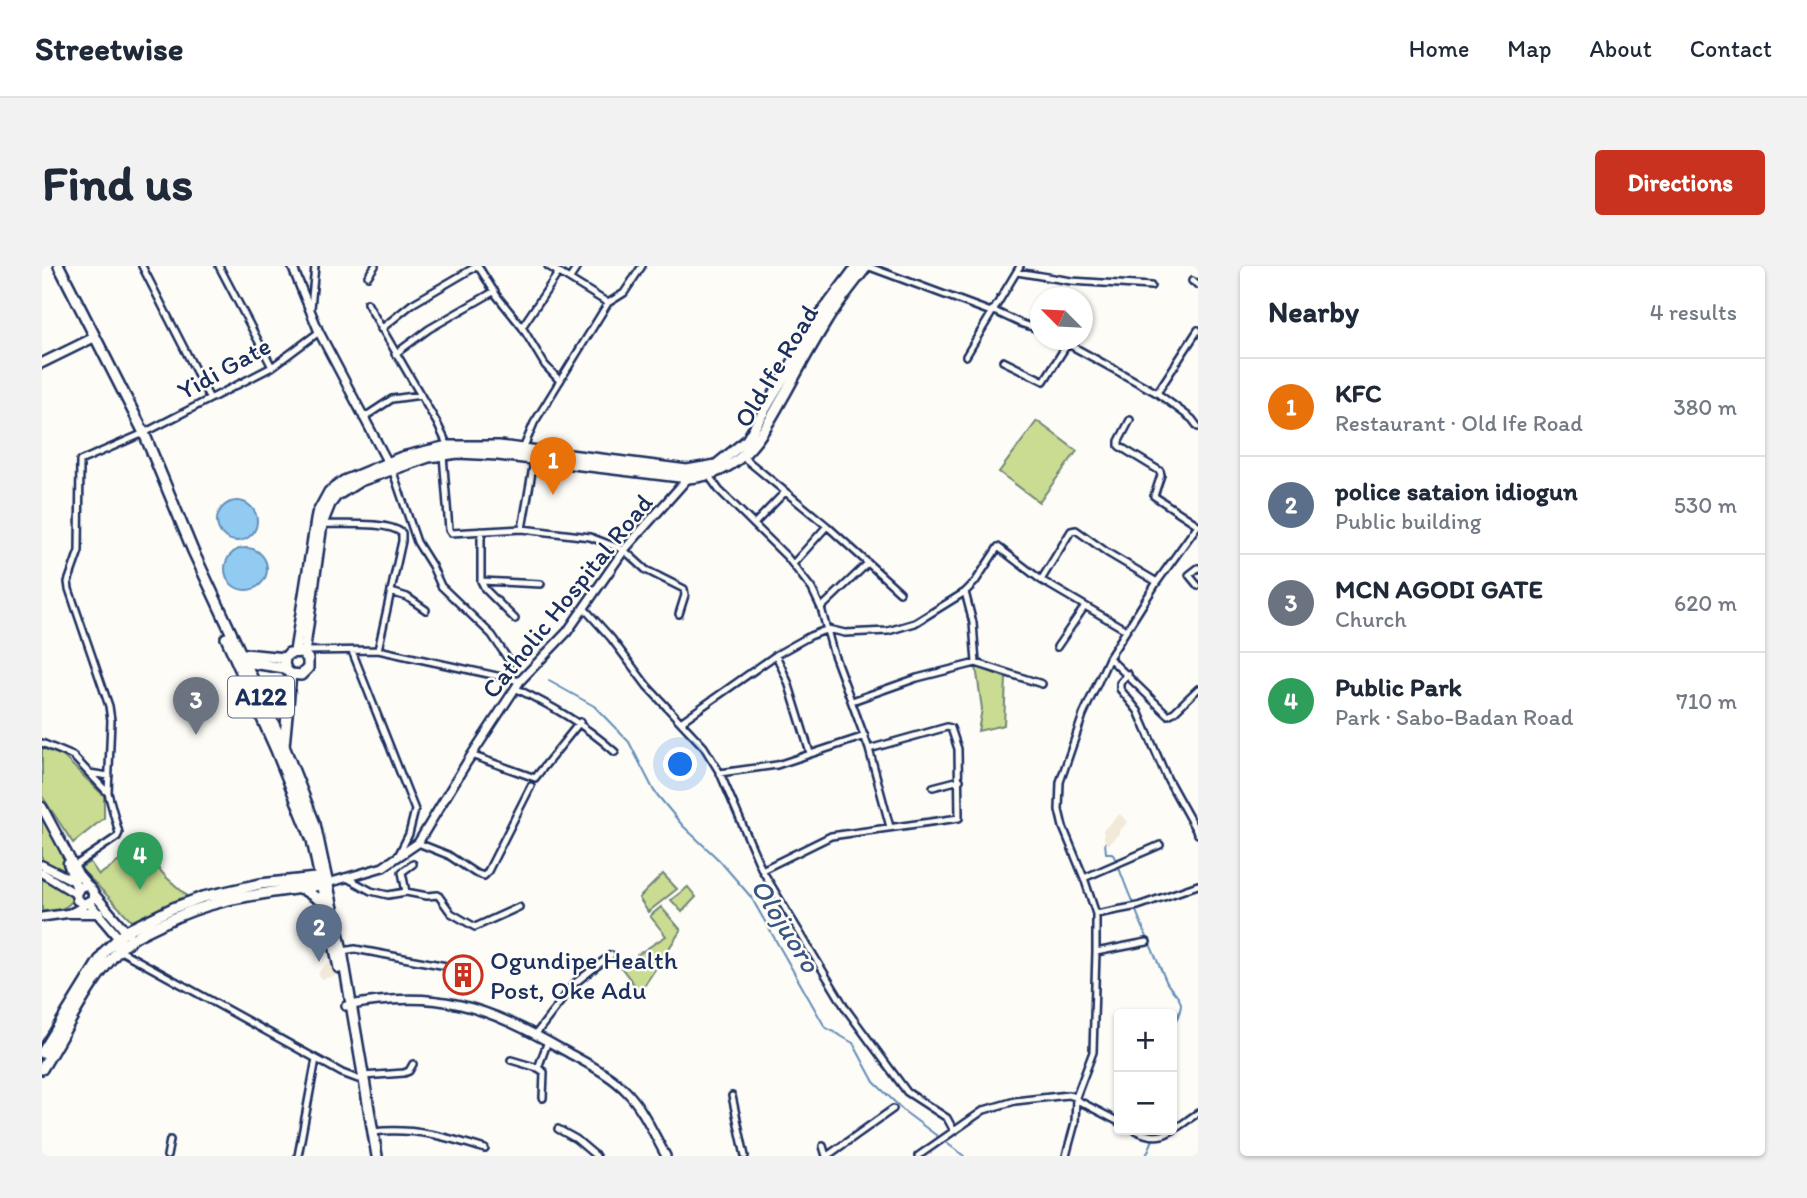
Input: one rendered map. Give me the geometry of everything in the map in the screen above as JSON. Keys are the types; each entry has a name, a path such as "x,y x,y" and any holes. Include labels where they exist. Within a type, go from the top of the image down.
{"main road":[{"name":"A122","path":"52,266 93,338"},
{"name":"A122","path":"59,266 141,434 304,817 326,880 326,904 377,1156"},
{"name":"Old Ife Road","path":"301,652 323,524 330,504 342,491 402,457 446,450 523,450 687,470 716,465 734,452 753,431 821,314 857,266"},
{"name":"Old Ife Road","path":"498,451 534,461 688,478 709,476 730,466 743,457 762,436 828,319 867,266"},
{"path":"42,363 93,338"},
{"name":"Old Ife Road","path":"284,746 287,667 301,675 306,671 309,662 301,652 315,526 323,500 344,481 390,466"},
{"path":"238,658 287,667 301,652"},
{"name":"A122","path":"238,658 284,746 315,824 342,951 348,1005"},
{"path":"42,807 74,866 79,902 88,903 124,940"},
{"path":"42,814 66,858 78,889"},
{"path":"297,884 312,865 315,852"},
{"path":"42,1053 124,940 201,906 326,880"},
{"path":"297,884 326,904"},
{"path":"78,889 91,887 124,940"},
{"path":"88,903 94,894"},
{"path":"69,913 99,913"},
{"path":"42,1069 66,1021"},
{"name":"A122","path":"361,1077 371,1156"}],"street":[{"path":"142,266 209,399"},
{"path":"219,266 272,367"},
{"path":"292,266 319,332 390,466 417,542 441,586 492,635 510,662"},
{"path":"310,310 315,266"},
{"path":"368,276 375,266"},
{"path":"382,329 412,304 478,266 522,327 545,365 560,381"},
{"path":"548,266 608,303"},
{"path":"570,278 578,266"},
{"path":"523,450 534,423 608,303 624,293 642,266"},
{"path":"867,266 1030,326"},
{"path":"966,356 1019,269 1071,281 1151,286"},
{"path":"522,327 559,272"},
{"path":"395,354 429,328 495,291"},
{"path":"367,303 421,395 446,450 449,530 455,534 522,529 590,537 624,550 646,570 684,589 679,614"},
{"path":"1157,393 1198,330"},
{"name":"Yidi Gate","path":"109,776 109,706 68,582 79,551 80,461 141,434 272,367 319,332"},
{"path":"1003,361 1044,381 1064,350"},
{"path":"1080,350 1157,393 1198,426"},
{"path":"363,418 392,399 421,395"},
{"path":"1066,1156 1072,1136 1077,1098 1093,1052 1096,914 1063,827 1058,797 1060,782 1075,737 1109,658 1157,582 1198,525 1154,496 1160,471 1119,446 1119,440 1130,420"},
{"path":"743,457 827,526 900,592"},
{"path":"522,529 534,461"},
{"path":"709,476 719,490 755,523 807,580 821,608 833,652 865,736 890,827"},
{"name":"Catholic Hospital Road","path":"326,880 371,872 396,860 418,843 514,688 556,645 624,550 688,478"},
{"path":"755,523 785,492"},
{"path":"323,524 378,526 398,529 402,533 378,650"},
{"path":"793,564 827,526"},
{"path":"1041,580 1071,531 1076,530 1157,582"},
{"path":"481,531 481,581 485,589 515,619"},
{"path":"682,721 776,655 828,629 845,633 888,631 915,623 965,592 980,576 998,547 1041,580 1126,630"},
{"path":"821,608 867,564"},
{"path":"1198,568 1189,575 1198,586"},
{"path":"481,581 541,584"},
{"path":"391,592 407,597 426,610"},
{"path":"965,592 973,623 976,663"},
{"path":"1058,647 1085,606"},
{"path":"584,608 704,747 720,773 762,870 788,909 818,966 907,1092 947,1118 951,1133"},
{"path":"301,652 378,650 520,681"},
{"path":"352,651 415,810 409,834 396,860"},
{"path":"776,655 788,682 810,753"},
{"path":"1109,658 1168,715 1198,689"},
{"path":"852,702 917,678 976,663 1042,684"},
{"path":"1128,674 1120,683 1121,689 1138,711 1167,778 1198,834"},
{"path":"514,688 580,723 615,751"},
{"path":"471,755 535,778 580,723"},
{"path":"762,870 824,838 959,818 958,749 954,733 947,727 869,750"},
{"path":"720,773 766,767 865,736"},
{"path":"42,743 73,757 108,793"},
{"path":"74,866 119,833 108,793 109,776 89,773"},
{"path":"933,787 960,780"},
{"path":"418,843 448,855 484,876 488,873 531,786"},
{"path":"1084,878 1160,845"},
{"path":"406,892 402,872 413,864"},
{"path":"42,866 78,889"},
{"path":"42,873 78,889"},
{"path":"345,877 371,891 395,895 406,892 440,896 451,913 475,927 519,907"},
{"path":"1096,914 1138,906 1198,886"},
{"path":"69,913 78,889"},
{"path":"42,916 69,913 88,903"},
{"path":"124,940 316,1059 361,1077 404,1073 413,1063"},
{"path":"1096,951 1147,942"},
{"path":"342,951 355,950 457,968"},
{"path":"536,1034 575,983 611,956"},
{"path":"348,1005 437,999 488,1013 536,1034 607,1075 628,1094 646,1119 666,1156"},
{"path":"538,1068 548,1041"},
{"path":"298,1156 316,1059"},
{"path":"511,1060 544,1072 543,1098"},
{"path":"919,1156 972,1117 997,1105 1068,1095 1114,1119"},
{"path":"732,1096 745,1156"},
{"path":"823,1146 827,1156 893,1109"},
{"path":"1177,1127 1198,1113"},
{"path":"558,1129 576,1139 596,1156"},
{"path":"373,1132 425,1132 485,1149"},
{"path":"167,1156 170,1140"}],"shaded area":[{"path":"1120,814 1128,822 1119,834 1108,844 1105,843 1103,830"},
{"path":"332,957 336,976 322,979 318,973"}],"green space":[{"path":"1037,421 1077,451 1039,502 999,472"},
{"path":"976,666 1006,678 1004,725 978,731 982,709"},
{"path":"42,748 63,756 104,796 104,818 73,843 42,796"},
{"path":"42,817 66,857 69,874 42,863"},
{"path":"131,853 136,859 145,853 166,877 194,902 140,929 80,868 90,862 99,875"},
{"path":"663,874 677,889 648,912 639,898"},
{"path":"42,877 65,888 74,898 71,902 61,909 42,911"},
{"path":"688,887 696,897 682,912 671,900"},
{"path":"661,907 681,930 640,992 620,966 666,936 650,916"}],"water":[{"path":"237,501 245,502 251,507 256,513 256,529 251,535 245,540 237,541 229,540 223,535 218,529 217,521 218,513 223,507 229,502"},
{"path":"246,548 261,554 267,569 261,584 246,590 231,584 225,569 231,554"}],"waterway":[{"name":"Olojuoro","path":"549,681 594,706 629,742 654,791 683,826 719,860 751,897 825,1027 853,1043 874,1082 905,1112 964,1156"},
{"path":"1105,843 1106,853 1112,853 1116,860"},
{"path":"1118,865 1166,981 1180,1001 1177,1018"},
{"path":"1146,1156 1155,1135"}],"place":[{"name":"KFC","path":"553,495"},
{"name":"MCN AGODI GATE","path":"196,735"},
{"name":"Public Park","path":"140,890"},
{"name":"police sataion idiogun","path":"319,962"},
{"name":"Ogundipe Health Post, Oke Adu","path":"463,975"}]}
